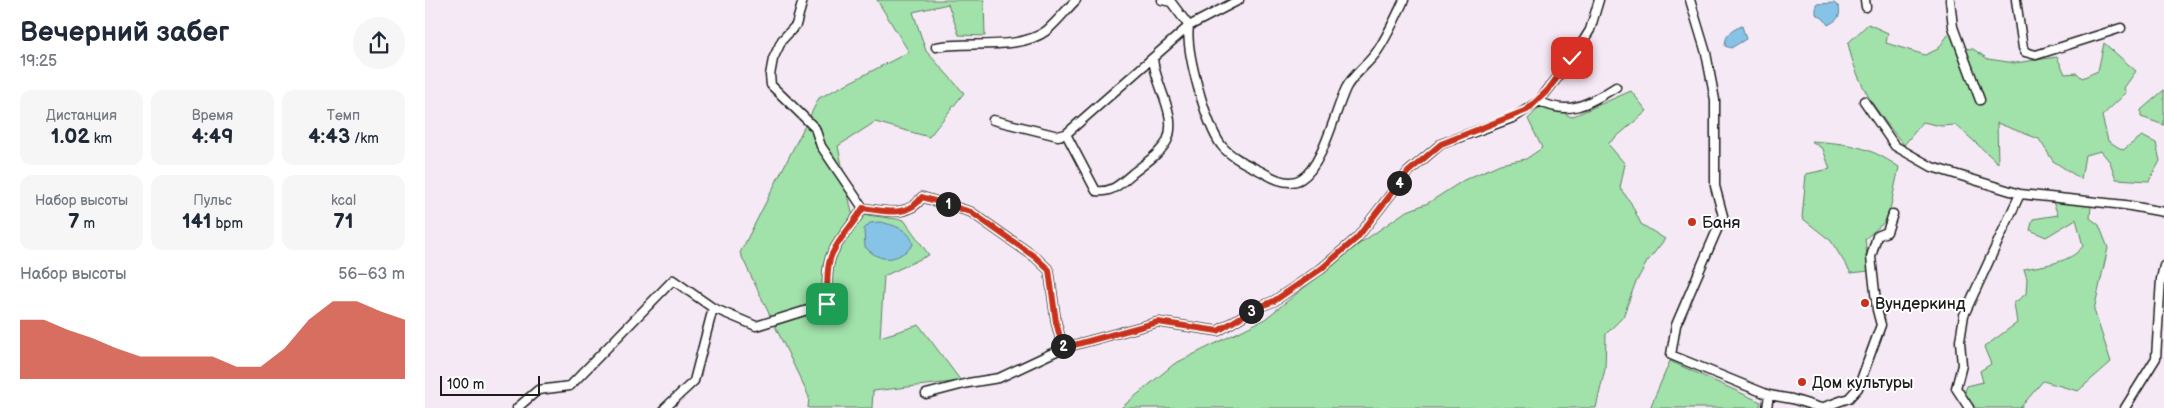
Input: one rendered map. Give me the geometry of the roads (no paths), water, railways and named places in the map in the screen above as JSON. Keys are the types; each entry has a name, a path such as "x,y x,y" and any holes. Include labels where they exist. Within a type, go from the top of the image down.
{"street":[{"path":"803,0 796,25 782,40 773,59 770,75 771,85 815,128 821,146 863,208"},
{"path":"936,47 951,44 1011,42 1028,38 1045,31 1076,0"},
{"path":"1162,0 1171,2 1189,26 1187,37 1190,54 1207,112 1222,146 1238,158 1274,179 1291,183 1302,178 1316,162 1347,86 1377,50 1404,0"},
{"path":"993,120 1059,136 1066,134 1189,26 1239,0"},
{"path":"925,394 967,383 999,378 1063,348 1158,322 1218,331 1254,309 1274,301 1321,269 1357,238 1408,172 1441,144 1515,117 1539,101 1572,58 1590,30 1599,0"},
{"path":"1690,0 1706,53 1715,100 1715,186 1723,216 1677,325 1671,355 1769,396 1792,399 1821,408 1849,398 1858,388 1881,325 1877,310 1871,257 1877,236 1887,232 1893,214"},
{"path":"1950,0 1953,26 1980,100"},
{"path":"2016,0 2023,48 2025,52 2030,54 2036,55 2121,28"},
{"path":"1066,134 1096,190 1113,190 1158,152 1166,142 1170,118 1154,70 1153,58"},
{"path":"1539,101 1552,108 1571,108 1587,104 1616,87"},
{"path":"1864,101 1895,146 1932,167 2020,194 2125,205 2164,212"},
{"path":"1969,408 1956,388 1962,365 1960,342 1964,315 2020,194"},
{"path":"863,208 906,211 916,205 922,197 971,212 1035,257 1049,270 1056,322 1063,348"},
{"path":"517,408 538,390 570,386 673,280 713,308 756,326 827,304 829,270 833,251 852,227 863,208"},
{"path":"2125,408 2161,353 2161,279 2164,266"},
{"path":"665,408 694,381 713,308"},
{"path":"1767,408 1769,396"}],"water":[{"path":"1834,3 1839,7 1839,16 1828,25 1824,19 1816,14 1816,4"},
{"path":"1742,26 1746,39 1731,48 1725,46 1726,38 1730,33"},
{"path":"880,222 896,226 905,231 912,240 913,245 901,254 889,258 877,256 871,252 865,247 864,229 870,223"}],"place":[{"name":"Баня","path":"1692,222"},
{"name":"Вундеркинд","path":"1865,303"},
{"name":"Дом культуры","path":"1802,382"}]}
